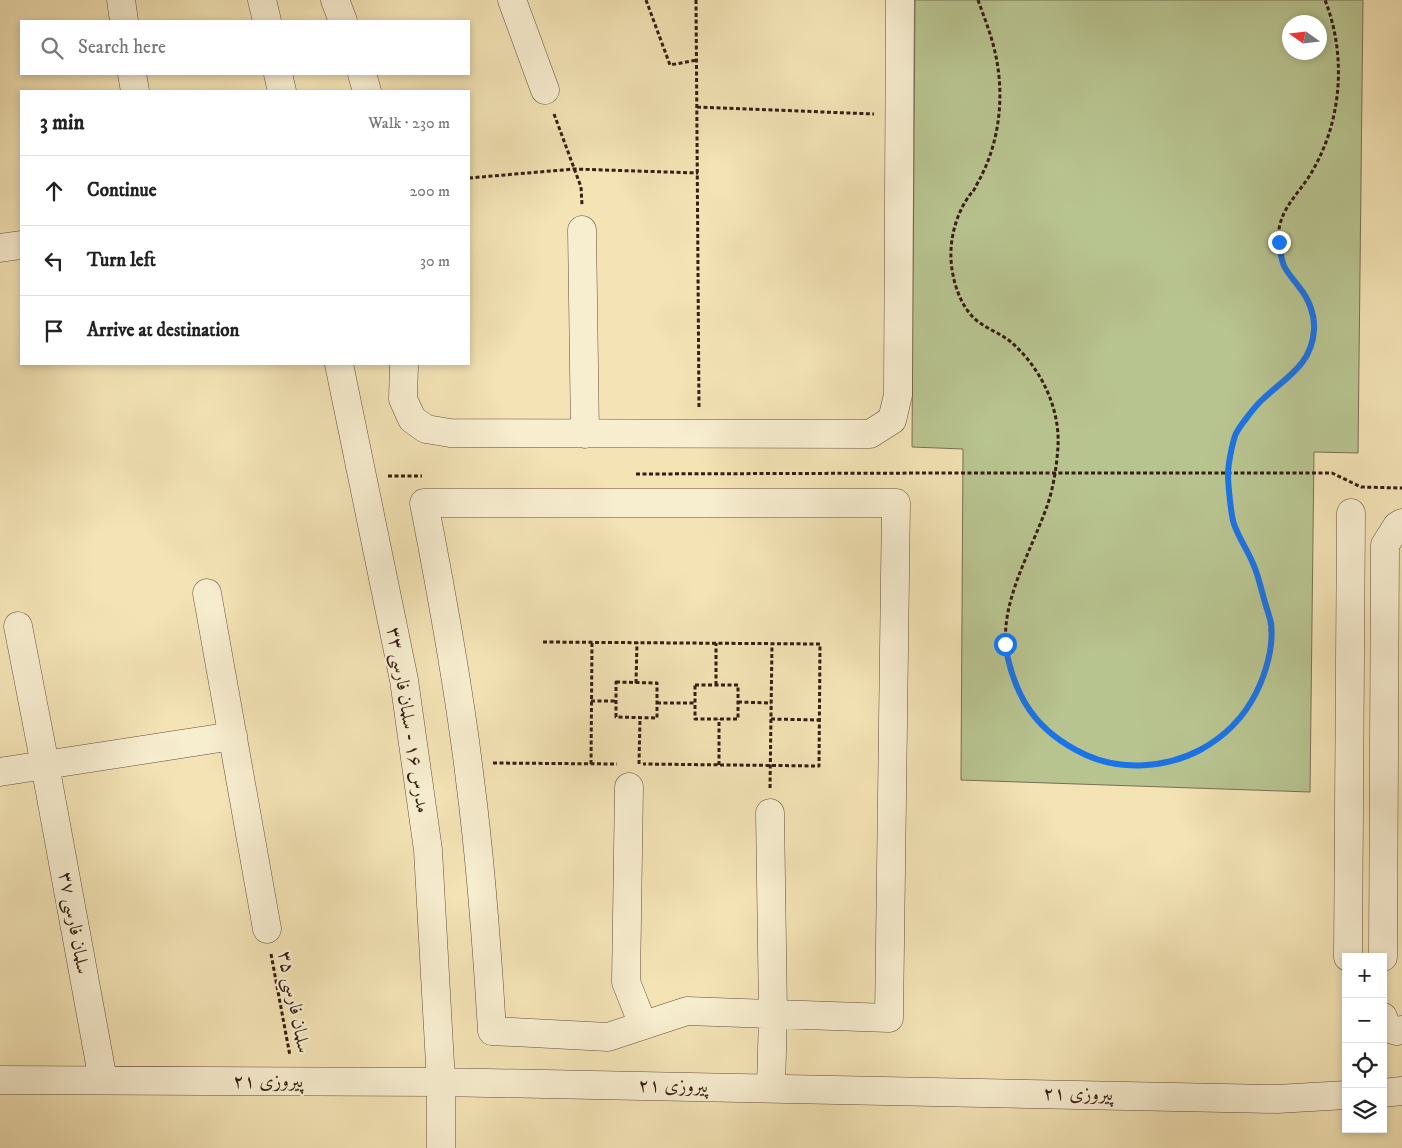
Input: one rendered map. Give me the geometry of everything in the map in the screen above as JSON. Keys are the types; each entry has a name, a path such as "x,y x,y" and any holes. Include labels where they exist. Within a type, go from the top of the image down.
{"street":[{"path":"120,0 124,20"},
{"path":"262,0 267,20"},
{"path":"335,0 343,20"},
{"path":"512,0 545,90"},
{"path":"404,365 403,399 412,419 426,429 450,434 870,434 892,420 898,395 900,0"},
{"path":"132,75 135,90"},
{"path":"278,75 282,90"},
{"path":"362,75 367,90"},
{"path":"582,230 585,434"},
{"path":"0,248 20,245"},
{"name":"مدرس ۱۶ - سلمان فارسی ۳۳","path":"339,365 404,680 422,802 428,850 441,1082 441,1148"},
{"path":"424,503 896,503 888,1018 687,1011 608,1037 492,1030 480,863 468,763 448,632 424,503"},
{"path":"1348,953 1351,513"},
{"path":"1383,953 1385,545 1397,526 1402,523"},
{"path":"207,593 267,929"},
{"name":"سلمان فارسی ۳۷","path":"18,626 103,1080"},
{"path":"0,772 233,736"},
{"path":"629,770 626,982 643,1025"},
{"path":"770,813 773,1014 771,1088"},
{"path":"1387,1028 1397,1031 1402,1030"},
{"name":"پیروزی ۲۱","path":"0,1080 441,1082 1277,1098 1342,1095"},
{"path":"1387,1093 1402,1092"}],"path":[{"path":"646,0 670,65 697,60"},
{"path":"696,0 699,434"},
{"path":"978,0 996,54 1000,79 998,126 986,167 958,216 953,232 951,265 959,296 967,310 977,322 994,330 1009,341 1035,368 1045,386 1052,406 1057,426 1058,446 1048,505 1022,565 1005,622 1005,644 1008,665 1015,686 1026,705 1054,737 1072,749 1092,758 1134,766 1154,764 1192,754 1226,732 1240,718 1252,701 1261,683 1267,664 1271,624 1254,566 1234,523 1228,473 1235,434 1261,400 1296,371 1305,359 1311,345 1314,330 1311,307 1306,296 1284,266 1279,242 1284,212 1318,161 1332,125 1337,102 1339,79 1338,55 1334,30 1325,0"},
{"path":"545,90 581,187 582,230"},
{"path":"697,107 900,114"},
{"path":"470,178 574,169 698,173"},
{"path":"468,763 591,764 629,770 718,765 819,766 820,644 543,642"},
{"path":"591,764 592,642"},
{"path":"636,642 636,682"},
{"path":"716,643 716,685"},
{"path":"770,813 772,643"},
{"path":"616,682 636,682 657,683 657,718 616,718 616,682"},
{"path":"695,685 738,685 738,702 738,719 695,719 695,685"},
{"path":"591,701 616,702"},
{"path":"738,702 771,703"},
{"path":"657,703 695,703"},
{"path":"629,770 640,718"},
{"path":"718,765 719,719"},
{"path":"771,719 819,720"},
{"name":"سلمان فارسی ۳۵","path":"267,929 295,1081"}],"green space":[{"path":"915,0 1363,0 1358,453 1314,452 1310,792 961,780 963,449 912,447"}],"route":[{"path":"1005,644 1008,665 1015,686 1039,722 1054,737 1072,749 1092,758 1112,763 1134,766 1154,764 1192,754 1226,732 1240,718 1252,701 1261,683 1267,664 1271,624 1254,566 1234,523 1228,473 1235,434 1261,400 1296,371 1305,359 1311,345 1314,330 1311,307 1306,296 1284,266 1279,242"}]}
